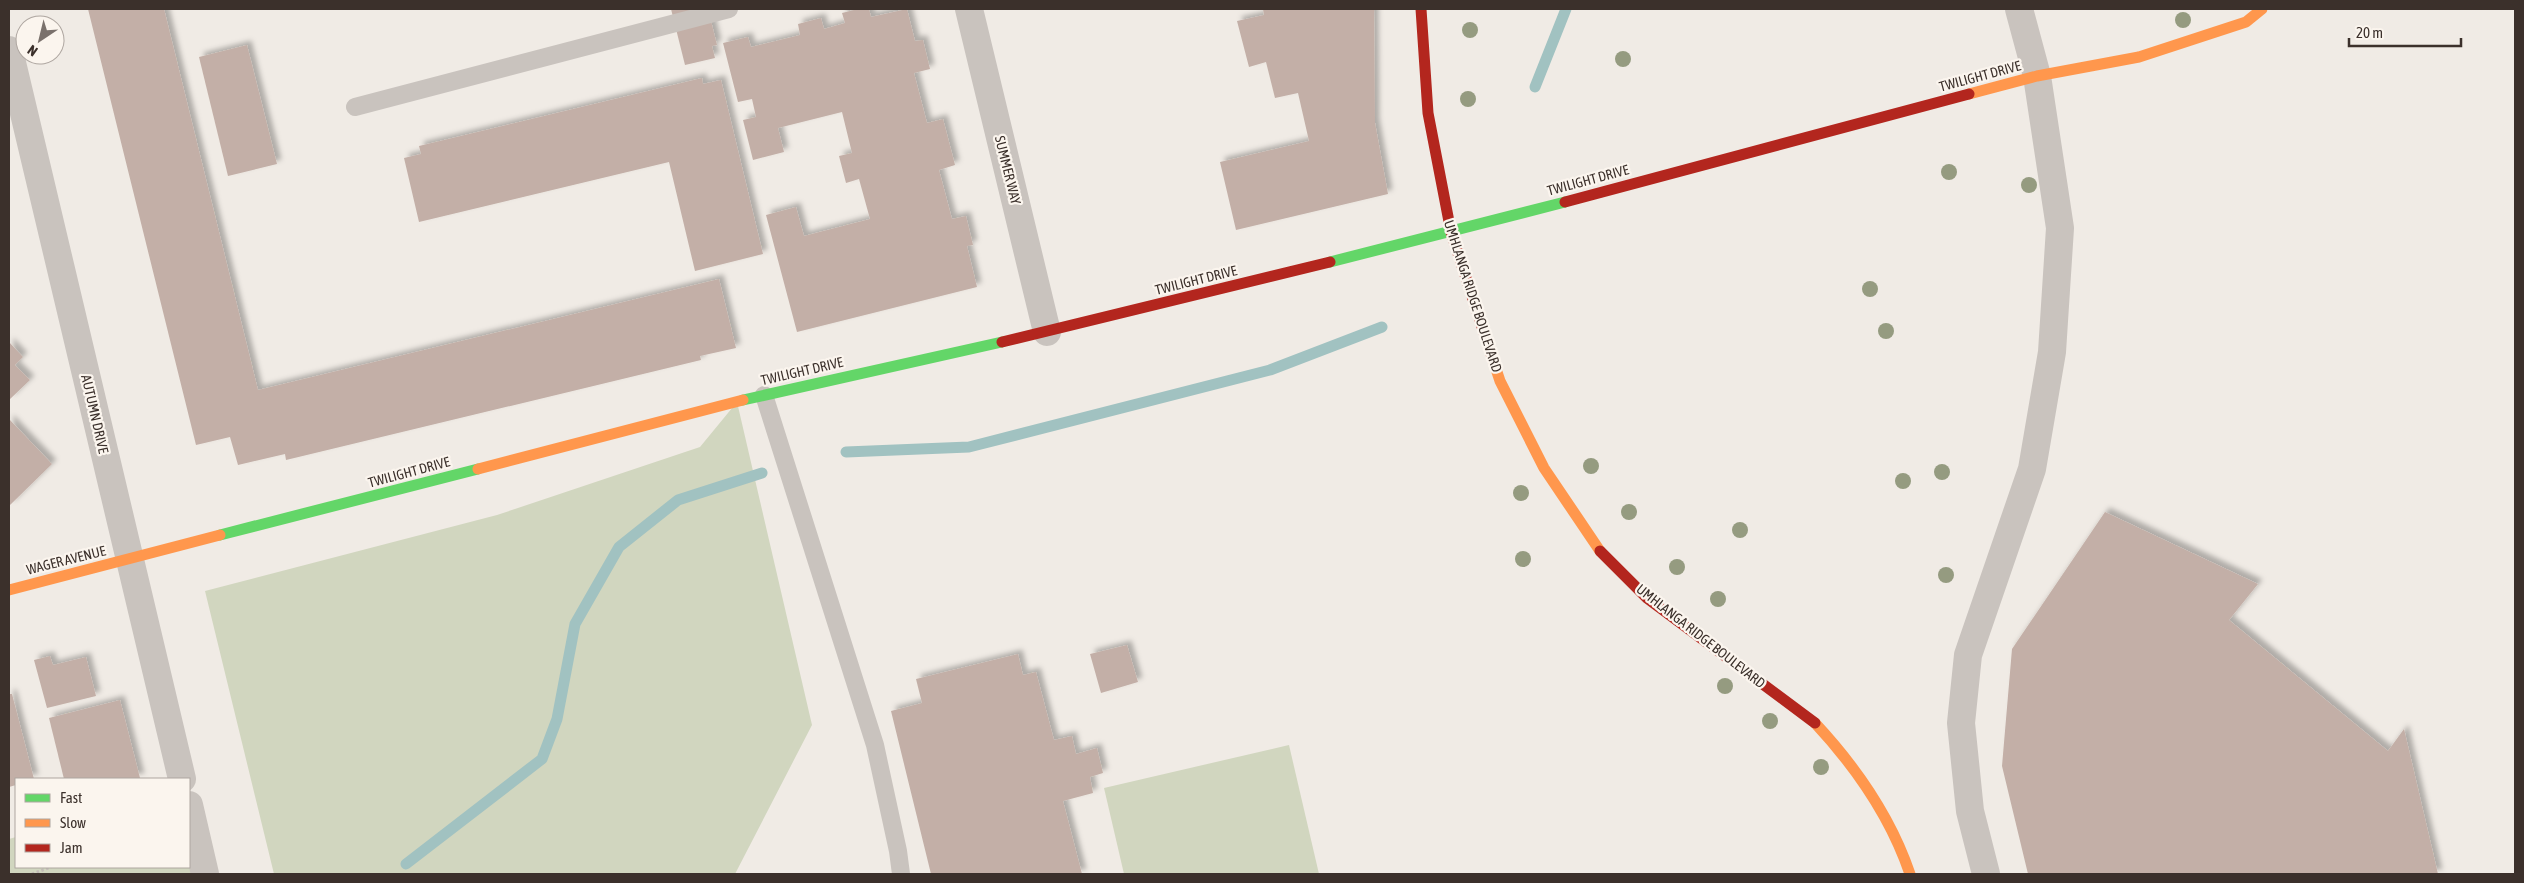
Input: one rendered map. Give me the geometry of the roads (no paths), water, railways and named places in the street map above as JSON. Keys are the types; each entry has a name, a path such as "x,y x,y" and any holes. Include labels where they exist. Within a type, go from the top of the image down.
{"street":[{"name":"SUMMER WAY","path":"969,9 1047,332"},
{"name":"UMHLANGA RIDGE BOULEVARD","path":"1421,9 1428,113 1451,232 1500,381 1544,468 1594,545 1647,598 1816,724 1858,775 1901,848 1910,874"},
{"path":"1986,874 1970,811 1962,723 1968,655 2032,469 2052,352 2060,228 2037,76 2019,9"},
{"name":"TWILIGHT DRIVE","path":"130,560 764,395 1047,332 1451,232 2037,76 2139,56 2246,22 2262,9"},
{"name":"AUTUMN DRIVE","path":"9,50 182,778"},
{"name":"WAGER AVENUE","path":"9,590 130,560"},
{"path":"190,809 205,874"}],"lane":[{"path":"355,107 729,9"},
{"path":"764,395 875,745 898,851 901,874"}],"waterway":[{"path":"1535,87 1566,9"},
{"path":"846,452 969,447 1270,370 1382,327"},
{"path":"406,864 542,759 557,719 575,624 619,547 678,500 762,473"}]}
